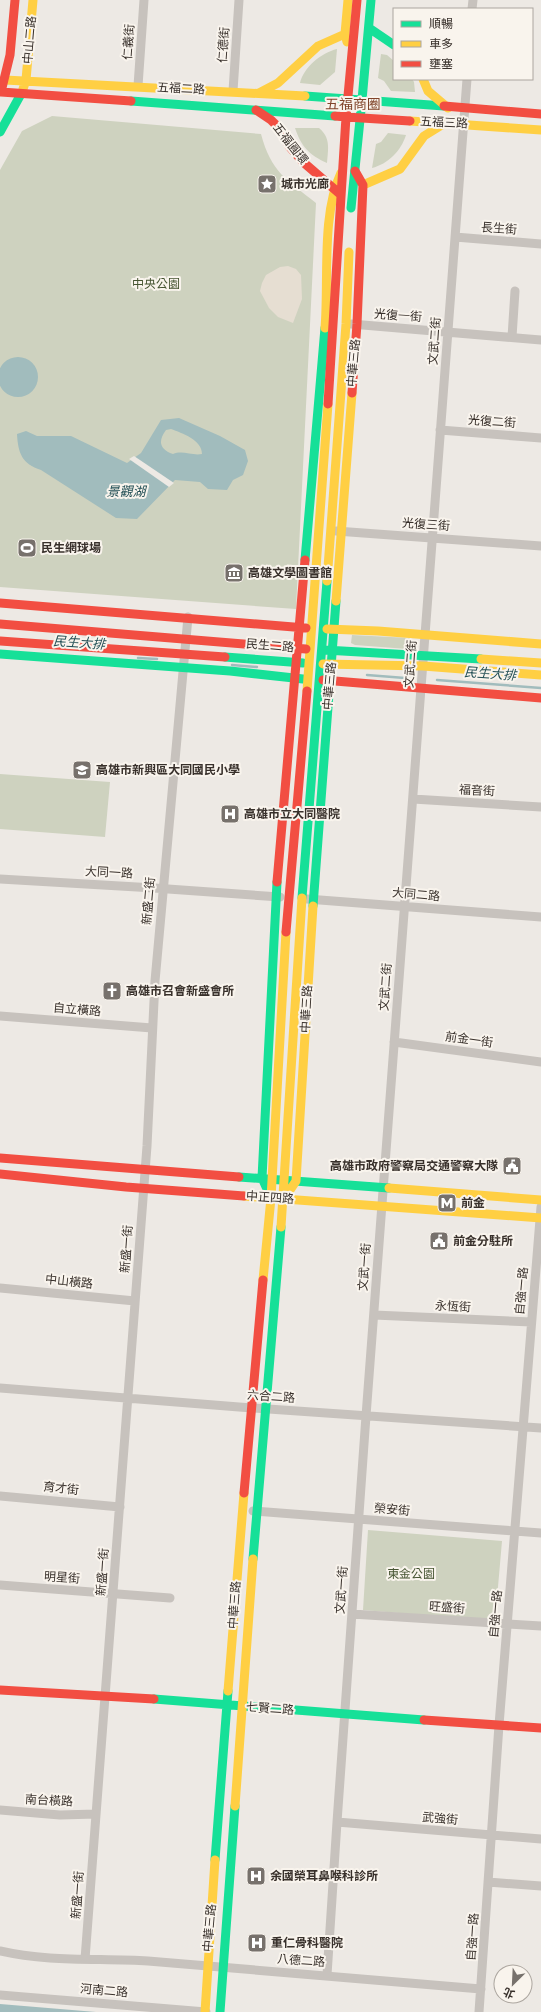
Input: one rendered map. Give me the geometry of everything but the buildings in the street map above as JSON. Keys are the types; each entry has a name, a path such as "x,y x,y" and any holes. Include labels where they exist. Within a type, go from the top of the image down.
{"main road":[{"name":"中山二路","path":"0,93 2,80 10,55 15,0"},
{"name":"中山二路","path":"0,132 21,94 26,80 33,0"},
{"path":"348,0 345,34 350,61"},
{"path":"350,61 357,0"},
{"path":"370,0 372,30"},
{"path":"372,30 378,0"},
{"path":"372,30 393,44"},
{"name":"中華三路","path":"350,221 359,118 367,49 372,30"},
{"path":"259,93 278,83 318,46 345,34"},
{"name":"中華三路","path":"271,1198 262,1178 276,897 298,627 342,196 350,61"},
{"name":"五福二路","path":"2,80 233,91 362,100"},
{"path":"424,80 428,91 448,108"},
{"name":"五福二路","path":"0,93 255,109 346,117"},
{"name":"五福三路","path":"362,100 448,108 541,114"},
{"name":"五福圓環","path":"255,109 271,120 280,129 289,146 303,162 342,196"},
{"name":"五福三路","path":"346,117 541,130"},
{"path":"362,185 366,182 399,170 411,157 423,137 433,129 445,123"},
{"name":"中華三路","path":"205,2012 207,1967 250,1408 271,1198 288,898 319,529 330,323 330,210 334,188 343,169"},
{"name":"中華三路","path":"284,1199 296,1181 303,1089 313,899 357,324 362,185 355,170"},
{"name":"中華三路","path":"220,2012 222,1968 257,1511 284,1199 283,1180 301,899 320,680 346,324 349,245"},
{"path":"0,603 334,630 425,634 541,644"},
{"name":"民生二路","path":"0,624 321,650 541,663"},
{"name":"民生二路","path":"0,641 185,653 308,664 423,666 541,675"},
{"path":"0,654 184,668 421,690 541,698"},
{"name":"中正四路","path":"0,1158 541,1200"},
{"name":"中正四路","path":"0,1174 144,1188 540,1218"},
{"name":"七賢二路","path":"0,1690 105,1695 227,1706 541,1728"}],"street":[{"name":"仁義街","path":"138,86 144,0"},
{"name":"仁德街","path":"233,91 239,0"},
{"name":"文武二街","path":"382,1207 467,80"},
{"name":"長生街","path":"455,238 541,244"},
{"path":"512,337 515,291"},
{"name":"光復一街","path":"330,323 541,340"},
{"name":"光復二街","path":"440,430 541,438"},
{"name":"光復三街","path":"308,528 541,546"},
{"name":"新盛二街","path":"144,1188 152,1028 162,888 188,617"},
{"name":"福音街","path":"412,799 541,807"},
{"name":"大同一路","path":"0,879 162,888 288,898"},
{"name":"大同二路","path":"288,898 541,917"},
{"name":"自立橫路","path":"0,1016 152,1028"},
{"name":"前金一街","path":"394,1042 541,1062"},
{"name":"新盛一街","path":"85,1958 144,1188"},
{"name":"文武一街","path":"328,1975 336,1822 382,1207"},
{"name":"自強一路","path":"479,2012 499,1725 541,1207"},
{"name":"中山橫路","path":"0,1288 135,1301"},
{"name":"永恆街","path":"374,1315 531,1322"},
{"name":"六合二路","path":"0,1388 128,1397 250,1408 541,1428"},
{"name":"育才街","path":"0,1496 120,1507"},
{"name":"榮安街","path":"242,1510 541,1533"},
{"name":"明星街","path":"0,1586 170,1598"},
{"name":"旺盛街","path":"352,1614 541,1626"},
{"name":"南台橫路","path":"0,1810 60,1815 96,1814"},
{"name":"武強街","path":"336,1822 541,1839"},
{"path":"488,1882 541,1886"},
{"name":"八德二路","path":"0,1951 14,1954 147,1961 207,1967 328,1975 481,1989"},
{"name":"河南二路","path":"0,1994 205,2012"}],"green space":[{"path":"337,49 335,72 320,85 300,83 309,66 319,57"},
{"path":"381,54 387,55 393,60 393,80 413,80 415,92 391,91 384,81 378,78"},
{"name":"中央公園","path":"52,116 261,134 270,158 281,174 316,203 296,609 0,587 0,170 22,131"},
{"path":"295,128 319,128 323,132 328,144 327,163 315,157 306,149"},
{"path":"388,133 406,135 401,146 393,156 378,166 372,168 376,144 381,142"},
{"path":"352,635 410,638 410,647 407,649 355,645 351,643"},
{"path":"0,774 110,782 105,837 0,829"},
{"name":"東金公園","path":"368,1530 502,1541 495,1621 363,1610"}],"shaded area":[{"path":"288,266 296,269 301,275 302,299 293,323 278,317 269,308 260,291 266,275 280,267"}],"water":[{"path":"18,357 26,359 32,363 38,377 36,385 32,391 26,395 18,397 10,395 4,391 0,385 0,369 4,363 10,359"},
{"name":"景觀湖","path":"179,418 220,436 245,450 248,461 243,475 233,480 227,490 208,489 200,482 175,480 137,519 116,518 41,470 29,465 22,457 18,447 17,434 26,431 37,436 71,436 127,463 141,453 161,420","holes":["171,429 186,435 195,441 199,445 202,454 173,454 165,450 161,444 161,441 166,430"]},
{"path":"0,2004 96,2012 0,2012"}],"pier":[{"path":"134,456 174,483 169,487 129,459"}],"waterway":[{"name":"民生大排","path":"138,658 157,659"},
{"name":"民生大排","path":"232,665 257,667"},
{"name":"民生大排","path":"367,675 405,678"},
{"name":"民生大排","path":"437,680 541,688"}],"traffic: fast":[{"path":"371,0 362,100 444,106"},
{"path":"369,28 393,44"},
{"path":"0,132 21,94"},
{"path":"305,96 362,100 351,208"},
{"path":"131,101 335,116"},
{"path":"305,560 325,328"},
{"path":"302,898 327,581"},
{"path":"313,906 336,601"},
{"path":"325,650 481,659"},
{"path":"0,654 230,671 303,679"},
{"path":"225,657 303,663"},
{"path":"271,1198 262,1178 277,882"},
{"path":"239,1177 389,1188"},
{"path":"253,1559 281,1227"},
{"path":"215,1860 228,1691"},
{"path":"154,1699 424,1720"},
{"path":"220,2012 235,1806"}],"traffic: slow":[{"path":"23,89 26,80 33,0"},
{"path":"347,42 345,34 348,0"},
{"path":"259,93 278,83 318,46 345,34"},
{"path":"5,80 305,96"},
{"path":"423,80 428,91 448,108"},
{"path":"410,121 541,130"},
{"path":"363,185 400,169 424,136 445,123"},
{"path":"325,328 328,228 335,190 341,173"},
{"path":"327,581 346,324 349,252"},
{"path":"336,601 352,393"},
{"path":"307,691 328,404"},
{"path":"327,629 378,631 541,644"},
{"path":"481,659 541,663"},
{"path":"323,664 423,666 541,675"},
{"path":"281,1227 302,898"},
{"path":"284,1199 296,1181 313,906"},
{"path":"263,1280 271,1198 286,932"},
{"path":"389,1188 541,1200"},
{"path":"244,1196 541,1218"},
{"path":"228,1691 244,1493"},
{"path":"235,1806 253,1559"},
{"path":"205,2012 215,1860"}],"traffic: jam":[{"path":"15,0 10,55 1,92 131,101"},
{"path":"357,0 346,117 410,121"},
{"path":"444,106 541,114"},
{"path":"256,110 271,120 280,129 289,146 303,162 340,194"},
{"path":"328,404 346,117 335,116"},
{"path":"352,393 357,324 363,185 355,171"},
{"path":"277,882 305,560"},
{"path":"0,603 306,628"},
{"path":"0,624 306,649"},
{"path":"0,641 225,657"},
{"path":"323,680 541,698"},
{"path":"286,932 307,691"},
{"path":"0,1158 239,1177"},
{"path":"0,1174 126,1187 244,1196"},
{"path":"244,1493 263,1280"},
{"path":"0,1690 154,1699"},
{"path":"424,1720 541,1728"}],"place":[{"name":"城市光廊","path":"267,184"},
{"name":"民生網球場","path":"27,548"},
{"name":"高雄文學圖書館","path":"234,573"},
{"name":"高雄市新興區大同國民小學","path":"82,770"},
{"name":"高雄市立大同醫院","path":"230,814"},
{"name":"高雄市召會新盛會所","path":"112,991"},
{"name":"高雄市政府警察局交通警察大隊","path":"512,1166"},
{"name":"前金","path":"447,1203"},
{"name":"前金分駐所","path":"439,1241"},
{"name":"余國榮耳鼻喉科診所","path":"256,1876"},
{"name":"重仁骨科醫院","path":"257,1943"}],"district":[{"name":"五福商圈","path":"353,104"}]}
